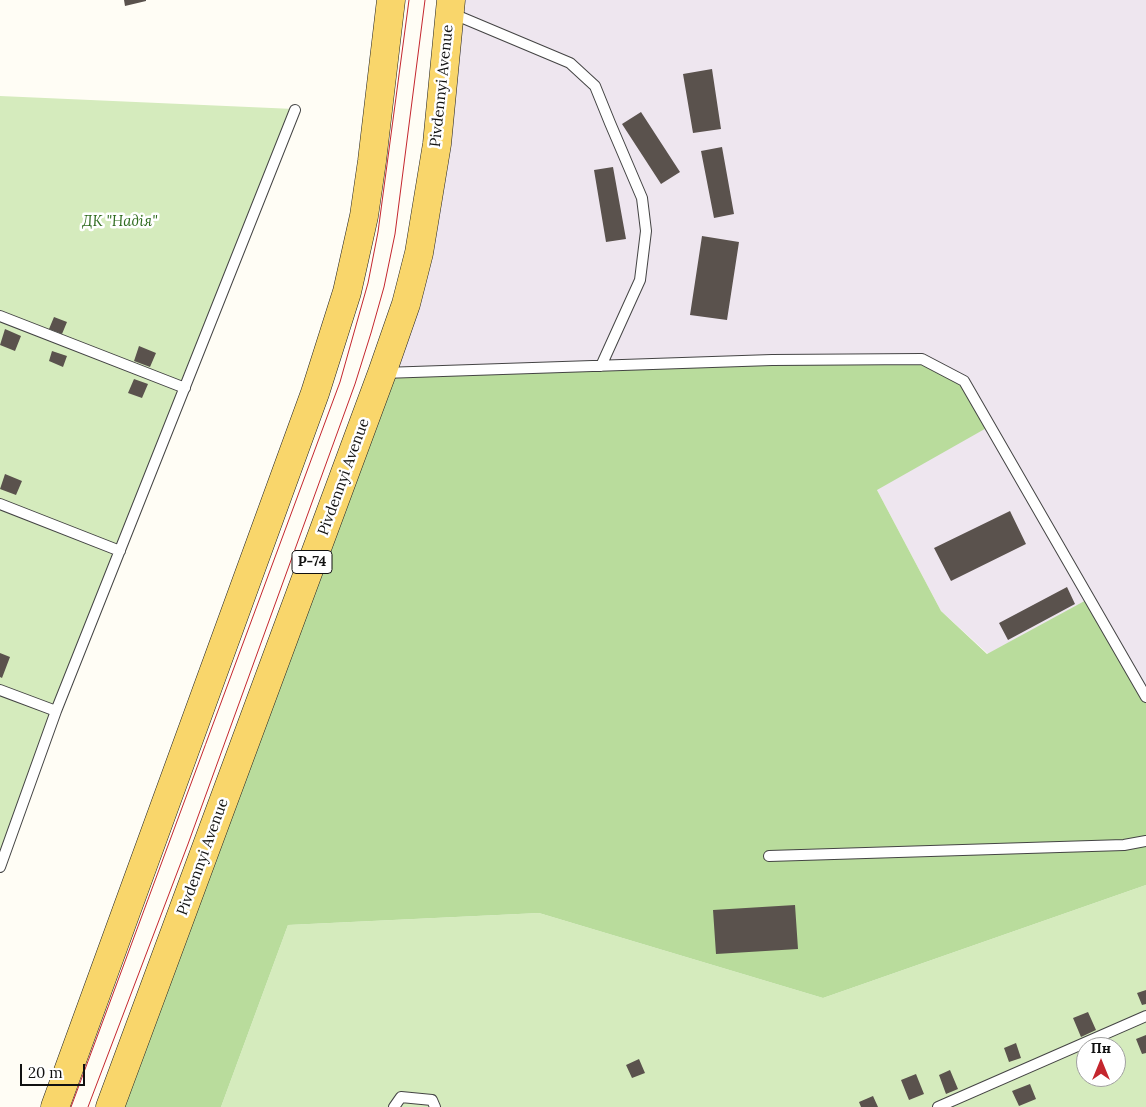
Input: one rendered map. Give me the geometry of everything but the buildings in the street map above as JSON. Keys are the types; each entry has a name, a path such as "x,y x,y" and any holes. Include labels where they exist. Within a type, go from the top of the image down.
{"main road":[{"path":"55,1107 315,393 347,292 364,216 391,0"},
{"name":"Pivdennyi Avenue","path":"110,1107 382,374 406,304 419,253 437,144 450,6"}],"lane":[{"path":"450,6 570,63 594,86 642,198 646,231 640,280 601,366"},
{"path":"0,867 56,711 295,110"},
{"path":"0,316 184,388"},
{"path":"382,374 772,360 922,359 964,381 1146,697"},
{"path":"0,504 120,551"},
{"path":"0,690 56,711"},
{"path":"769,856 1124,845 1146,841"},
{"path":"938,1107 1146,1016"},
{"path":"394,1107 401,1097 432,1100 434,1107"}],"shaded area":[{"path":"451,0 1146,0 1146,697 1090,599 988,654 941,611 877,490 382,373 406,304"}],"green space":[{"name":"ДК \"Надія\"","path":"0,96 294,109 0,867"},
{"path":"922,359 964,381 990,426 877,490 941,611 987,654 1090,598 1146,697 1146,885 823,998 539,913 288,925 221,1107 110,1107 382,373"},
{"path":"1146,885 1146,1107 221,1107 288,925 539,913 823,998"}],"tram line":[{"path":"71,1107 340,382 368,283 378,232 409,0"},
{"path":"88,1107 188,844 355,384 371,333 384,287 395,234 425,0"}]}
